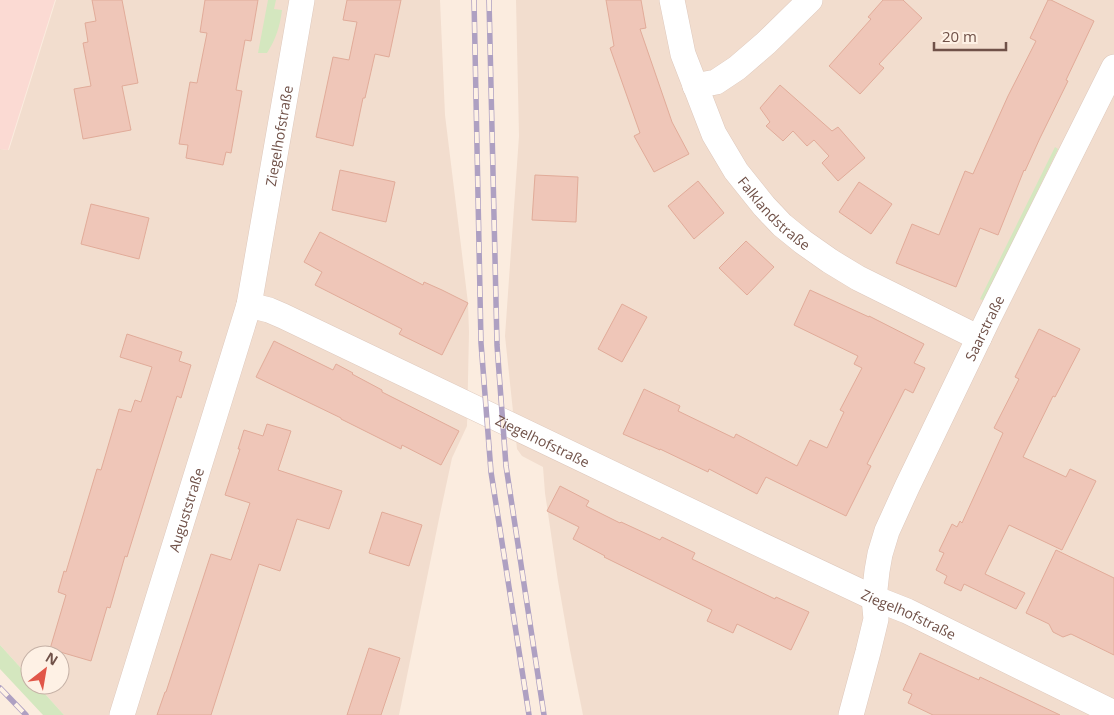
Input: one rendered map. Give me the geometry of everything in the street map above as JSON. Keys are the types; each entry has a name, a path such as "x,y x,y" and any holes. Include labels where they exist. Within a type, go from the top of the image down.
{"street":[{"name":"Ziegelhofstraße","path":"302,0 249,305 283,316 874,598 907,611 1114,713"},
{"name":"Falklandstraße","path":"672,0 683,54 714,134 748,187 782,225 816,252 858,278 979,338"},
{"path":"695,86 716,82 737,68 810,0"},
{"name":"Saarstraße","path":"851,715 876,619 874,598 878,567 887,531 979,338 1114,67"},
{"name":"Auguststraße","path":"122,715 249,305"}],"shaded area":[{"path":"0,0 55,0 8,150 0,149"},
{"path":"56,0 440,0 445,115 468,303 467,426 452,458 399,715 64,715 46,695 70,695 70,645 20,645 20,667 0,645 0,149 9,150"},
{"path":"516,0 1114,0 1114,715 583,715 558,581 543,467 522,456 517,449 505,336 519,136"}],"green space":[{"path":"268,0 276,0 274,9 282,10 279,27 267,53 258,53"},
{"path":"1055,147 1058,149 984,301 980,299"},
{"path":"0,645 20,667 20,690 0,669"},
{"path":"24,695 46,695 64,715 43,715"}],"building":[{"path":"92,0 122,0 138,83 122,86 131,130 83,139 74,89 91,86 83,43 88,42 85,23 96,21"},
{"path":"205,0 258,0 251,41 245,40 236,90 242,91 231,153 226,152 223,165 186,158 188,145 179,144 190,82 197,83 207,33 200,32"},
{"path":"347,0 401,0 389,57 375,54 353,146 316,137 333,57 349,60 357,22 343,20"},
{"path":"606,0 641,0 646,28 640,29 672,122 689,154 654,172 634,136 640,133 610,48 614,46"},
{"path":"883,0 903,0 922,18 879,64 884,68 860,94 829,66 871,19 868,17"},
{"path":"1048,0 1094,21 1066,80 1068,81 1024,170 998,235 980,228 956,287 896,263 912,224 939,235 965,171 973,174 1008,96 1036,41 1030,38"},
{"path":"780,85 832,131 838,127 865,158 838,181 822,163 829,156 814,140 807,146 793,131 783,141 766,126 770,122 760,108"},
{"path":"340,170 395,182 386,222 332,210"},
{"path":"535,175 578,177 576,222 532,220"},
{"path":"698,181 724,213 694,239 668,206"},
{"path":"859,182 892,204 871,234 839,212"},
{"path":"91,204 149,218 139,259 81,244"},
{"path":"320,232 423,285 424,282 468,303 442,355 399,334 402,329 315,285 322,272 304,262"},
{"path":"746,241 774,267 747,295 719,268"},
{"path":"810,290 869,316 924,344 914,363 925,368 913,393 905,389 867,464 871,466 846,516 766,477 757,494 709,469 708,472 623,434 644,389 680,406 678,411 734,438 736,434 797,466 810,440 827,448 844,412 840,410 862,368 854,364 858,356 794,325"},
{"path":"622,304 647,317 622,362 598,349"},
{"path":"1039,329 1080,349 1055,397 1053,396 1023,457 1066,477 1070,469 1096,481 1062,550 1009,525 985,574 1025,593 1016,609 964,584 961,591 944,583 947,576 936,570 944,553 939,551 952,524 957,527 960,521 962,523 1003,433 994,428 1019,379 1015,377"},
{"path":"127,334 182,352 179,361 191,365 181,398 177,396 127,557 125,556 110,608 107,607 91,661 70,655 70,645 51,645 66,595 58,592 64,571 66,572 97,469 101,470 119,409 131,412 135,400 141,402 152,367 120,357"},
{"path":"274,341 333,370 336,364 382,390 382,392 459,431 441,465 402,445 401,449 256,377"},
{"path":"267,424 291,431 278,470 342,491 329,529 297,519 280,571 259,564 211,715 157,715 211,554 231,560 250,503 225,495 244,430 263,436"},
{"path":"560,486 589,501 586,506 660,540 662,537 695,553 692,559 775,599 776,597 809,612 791,650 737,624 733,633 707,621 712,610 604,557 573,539 579,527 547,511"},
{"path":"382,512 422,525 409,566 369,553"},
{"path":"1056,550 1114,578 1114,655 1071,634 1063,637 1053,632 1049,624 1026,613"},
{"path":"369,648 400,658 381,715 347,715"},
{"path":"920,653 979,680 980,677 1060,715 933,715 908,703 912,694 903,690"}],"railway":[{"path":"474,0 481,343 491,472 529,715"},
{"path":"489,0 497,345 506,466 544,715"},
{"path":"0,688 26,715"}]}
